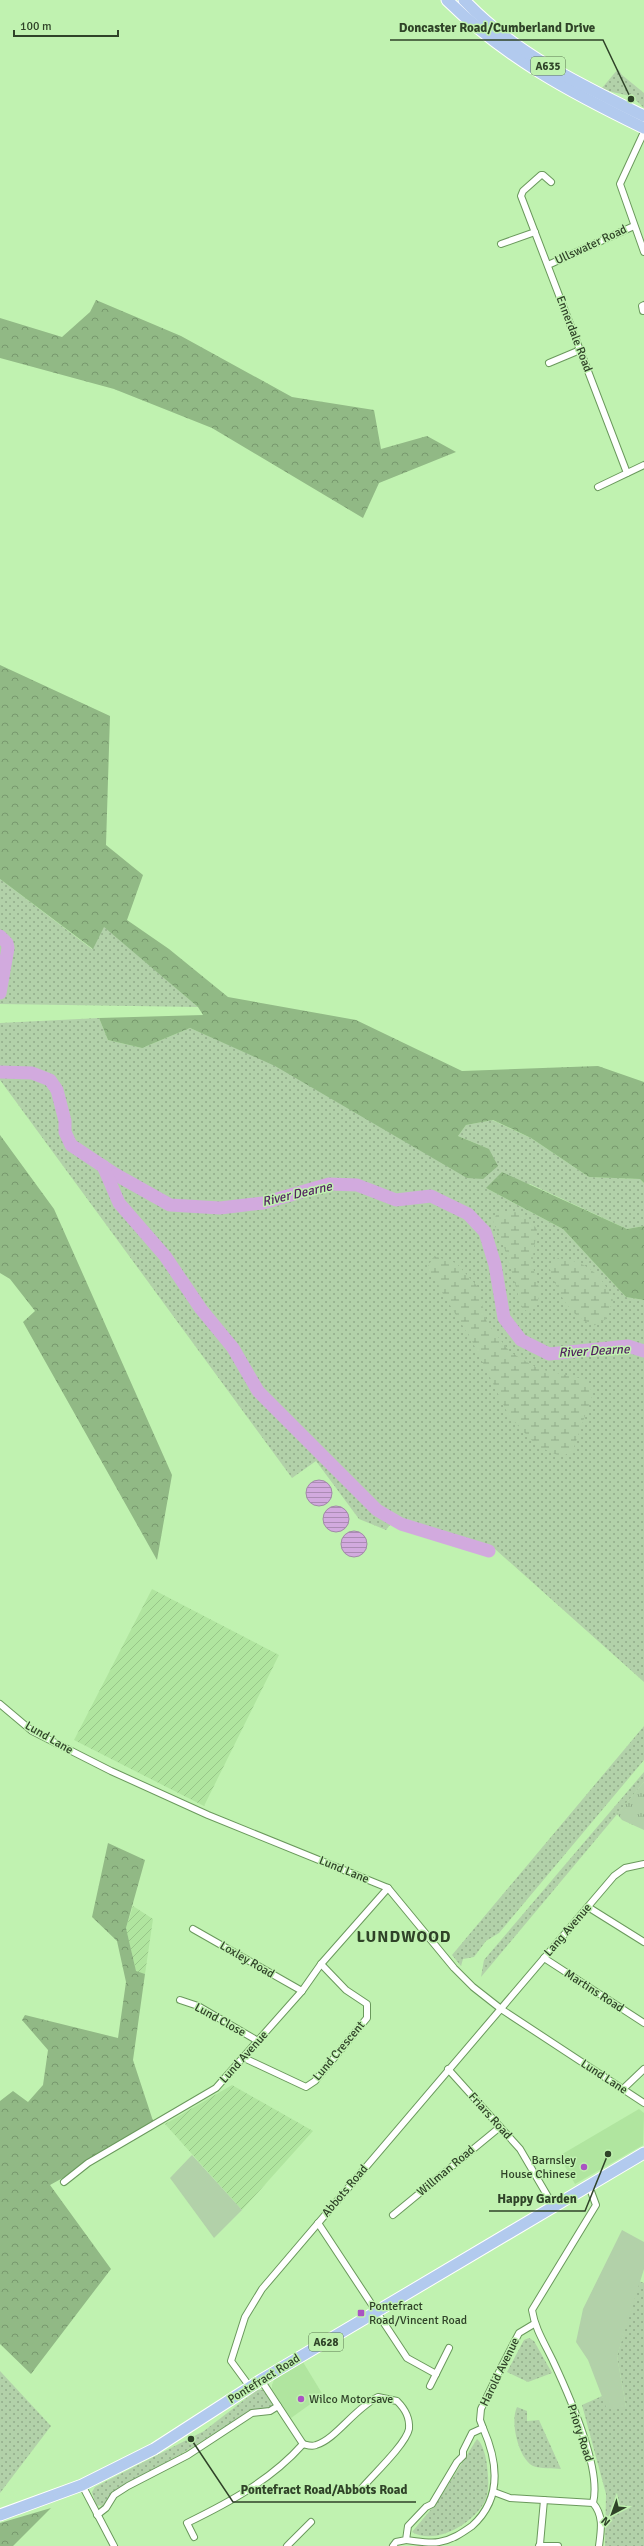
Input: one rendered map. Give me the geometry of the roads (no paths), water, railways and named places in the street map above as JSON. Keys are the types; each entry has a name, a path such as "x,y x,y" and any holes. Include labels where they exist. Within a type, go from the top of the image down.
{"highway":[{"name":"A635","path":"447,0 533,63 560,87 644,128"},
{"name":"A635","path":"464,0 497,37"},
{"name":"A635","path":"533,63 576,82 644,116"},
{"name":"Pontefract Road","path":"0,2515 82,2485 154,2449 261,2380 644,2153"}],"street":[{"path":"644,132 620,184 644,252"},
{"name":"Ennerdale Road","path":"551,182 541,175 523,191 522,196 627,473"},
{"name":"Ullswater Road","path":"548,265 634,226"},
{"path":"502,244 535,232"},
{"path":"549,363 580,350"},
{"path":"598,487 644,465"},
{"name":"Lund Lane","path":"0,1704 32,1731 111,1771 208,1815 388,1888 454,1968 501,2009 644,2103"},
{"name":"Lang Avenue","path":"501,2009 614,1876 625,1868 644,1864"},
{"name":"Lund Avenue","path":"64,2182 88,2164 216,2088 302,1991 321,1964 388,1888"},
{"path":"588,1907 644,1942"},
{"name":"Loxley Road","path":"193,1929 302,1991"},
{"name":"Martins Road","path":"544,1958 644,2023"},
{"name":"Lund Crescent","path":"244,2058 306,2087 315,2081 367,2018 367,2004 346,1990 321,1964"},
{"name":"Lund Close","path":"180,2000 198,2006 258,2042"},
{"name":"Abbots Road","path":"250,2387 231,2361 246,2317 262,2289 448,2069 501,2009"},
{"name":"Friars Road","path":"448,2069 520,2149 554,2207"},
{"path":"623,2090 644,2069"},
{"name":"Willman Road","path":"393,2215 500,2127"},
{"path":"534,2324 532,2310 596,2205 589,2186"},
{"path":"318,2222 378,2311 407,2358 436,2374"},
{"name":"Harold Avenue","path":"494,2492 493,2456 480,2420 481,2408 519,2333 534,2324"},
{"name":"Priory Road","path":"534,2324 553,2361 579,2423 594,2480 596,2493 593,2503 601,2518 599,2546"},
{"path":"430,2386 449,2348"},
{"path":"261,2380 303,2444 314,2446 325,2441 364,2406 378,2397 397,2401 408,2415 409,2429 398,2446 362,2488"},
{"name":"Pontefract Road","path":"97,2515 106,2508 114,2495 128,2486 188,2455 252,2413 270,2411 278,2406"},
{"path":"406,2540 408,2526 434,2502 457,2462 464,2456 463,2451 472,2433 483,2428"},
{"path":"194,2537 187,2523 244,2494 290,2459 303,2444"},
{"path":"82,2485 114,2546"},
{"path":"393,2546 396,2542 406,2540 428,2543 450,2543 476,2522 494,2492 510,2498 593,2503"},
{"path":"544,2500 539,2545 558,2546"},
{"path":"288,2546 311,2522"}],"waterway":[{"name":"River Dearne","path":"0,936 7,943 8,948 0,993"},
{"name":"River Dearne","path":"0,1072 32,1073 50,1080 57,1090 65,1121 65,1132 71,1145 113,1173 170,1205 220,1208 263,1203 329,1184 357,1185 396,1200 431,1196 468,1214 485,1232 495,1265 504,1318 521,1340 549,1354 628,1346 644,1351"},
{"name":"River Dearne","path":"103,1166 119,1203 165,1256 201,1309 233,1348 258,1391 377,1510 401,1524 489,1551"}],"place":[{"name":"Doncaster Road/Cumberland Drive","path":"631,99"},
{"name":"Happy Garden","path":"608,2154"},
{"name":"Barnsley House Chinese","path":"584,2167"},
{"name":"Pontefract Road/Vincent Road","path":"361,2313"},
{"name":"Wilco Motorsave","path":"301,2399"},
{"name":"Pontefract Road/Abbots Road","path":"191,2439"}],"district":[{"name":"LUNDWOOD","path":"404,1937"}]}
